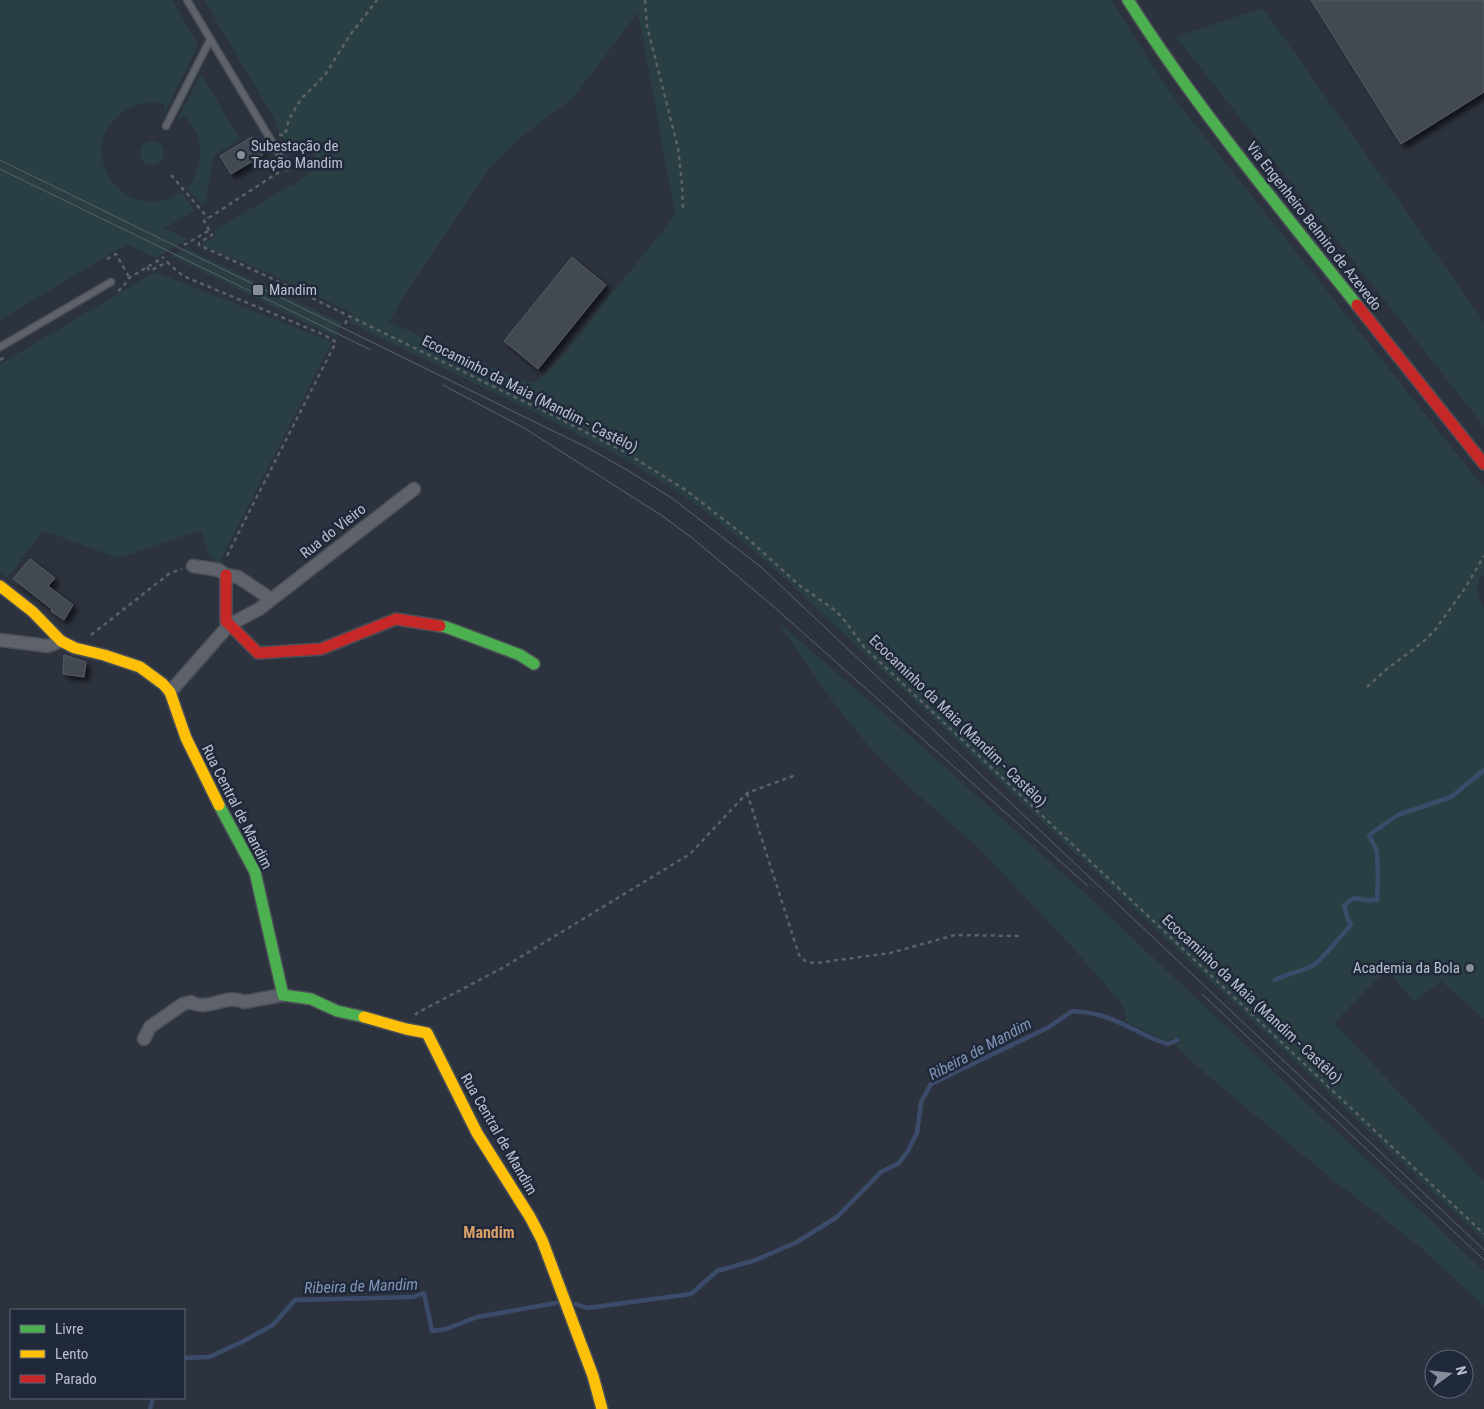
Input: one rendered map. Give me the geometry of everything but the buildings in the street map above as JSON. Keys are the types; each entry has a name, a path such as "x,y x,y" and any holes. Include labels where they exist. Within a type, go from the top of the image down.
{"street":[{"name":"Via Engenheiro Belmiro de Azevedo","path":"1128,0 1159,50 1193,96 1484,464"},
{"name":"Rua do Vieiro","path":"229,625 259,609 414,489"},
{"path":"193,566 219,570 226,575 238,577 271,599"},
{"path":"226,575 226,621 258,653 321,648 396,619 446,627 520,655 534,664"},
{"name":"Rua Central de Mandim","path":"0,586 33,612 61,641 75,648 140,667 163,684 170,692 186,738 213,794 256,872 283,994 311,998 337,1011 427,1033 477,1133 530,1217 542,1240 593,1376 602,1409"},
{"path":"170,692 229,625"},
{"path":"0,640 48,646 61,641"},
{"path":"144,1039 150,1027 182,1004 191,1002 196,1005 238,999 244,1002 283,994"}],"lane":[{"path":"187,0 287,167"},
{"path":"166,126 210,40"},
{"path":"0,347 111,282"}],"path":[{"path":"279,135 285,135 289,119 301,99 325,75 350,35 377,0"},
{"path":"645,0 647,26 678,148 683,208"},
{"path":"184,245 210,230 204,220 280,171"},
{"path":"171,175 208,218"},
{"name":"Ecocaminho da Maia (Mandim - Castêlo)","path":"210,230 212,235 199,243 200,245 556,416 623,451 687,491 745,536 799,585 836,611 864,647 1484,1234"},
{"path":"107,259 116,254 129,278"},
{"path":"123,287 129,278 164,256"},
{"path":"147,267 150,271 167,262 183,276 337,340 233,543 226,559 226,575"},
{"path":"345,324 350,316"},
{"path":"1366,687 1423,642 1435,630 1465,588 1484,556"},
{"path":"75,648 170,573 193,566"},
{"path":"406,1029 417,1013 504,967 690,854 747,793 796,775"},
{"path":"747,793 799,955 806,962 816,963 890,953 955,935 1021,936"}],"green space":[{"path":"0,0 172,0 198,45 163,116 165,105 158,103 137,105 128,109 108,128 102,146 103,164 111,180 124,193 141,200 161,201 182,192 195,211 164,228 188,239 156,258 127,244 0,320"},
{"path":"204,0 1111,0 1180,106 1484,488 1484,575 1481,576 1477,588 1479,600 1484,608 1484,1019 1441,981 1414,1002 1387,969 1334,1023 1484,1182 1484,1240 798,590 735,535 691,501 648,473 561,425 349,322 352,313 275,276 202,245 216,236 213,231 291,185 295,185 297,181 321,166 308,146 295,148 286,143 274,122 275,120","holes":["638,12 675,214 565,352 535,383 526,382 389,322 414,280 489,169 523,135 574,97"]},
{"path":"1263,8 1484,322 1484,426 1176,37"},
{"path":"201,74 240,139 214,155 204,206 187,188 193,179 200,161 199,141 196,132 183,115 176,123"},
{"path":"152,141 160,145 164,153 160,161 152,165 144,161 140,153 144,145"},
{"path":"187,247 342,323 335,337 170,256"},
{"path":"155,272 332,342 219,563 210,557 201,530 118,558 45,531 40,534 7,578 0,572 0,364"},
{"path":"776,620 927,751 1088,896 1484,1271 1484,1306 1418,1245 1334,1181 1207,1075 1175,1045 1179,1042 1175,1038 1165,1041 1125,1021 1126,1016 1122,1004 1075,950 980,849 916,793 867,744 834,703"}],"waterway":[{"name":"Ribeira de Mandim","path":"1275,980 1312,966 1327,953 1351,925 1344,905 1354,898 1377,900 1377,851 1369,835 1398,815 1451,797 1484,770"},
{"name":"Ribeira de Mandim","path":"576,1304 587,1308 691,1294 717,1271 756,1260 797,1242 837,1217 881,1172 899,1163 908,1151 917,1133 921,1102 931,1084 1049,1027 1072,1011 1093,1013 1108,1018 1168,1044 1177,1040"},
{"name":"Ribeira de Mandim","path":"185,1358 209,1357 242,1342 273,1325 295,1300 413,1297 424,1293 432,1331 446,1329 477,1317 556,1303"},
{"name":"Ribeira de Mandim","path":"150,1409 153,1399"}],"tram line":[{"path":"0,160 590,449 673,499 761,567 1484,1250"},
{"path":"0,169 371,350"},
{"path":"443,385 524,428 661,515 691,537 773,606 1088,886"},
{"path":"1202,994 1484,1260"}],"traffic: fast":[{"path":"1128,0 1181,79 1357,305"},
{"path":"440,626 520,655 534,664"},
{"path":"219,805 255,872 283,995 311,999 337,1011 364,1017"}],"traffic: slow":[{"path":"0,586 33,612 61,641 75,648 140,667 163,684 170,692 186,738 219,805"},
{"path":"364,1017 427,1033 477,1133 530,1217 542,1240 593,1376 602,1409"}],"traffic: jam":[{"path":"1357,305 1484,464"},
{"path":"226,575 226,621 258,653 321,649 396,619 440,626"}],"place":[{"name":"Subestação de Tração Mandim","path":"241,155"},
{"name":"Mandim","path":"258,290"},
{"name":"Academia da Bola","path":"1470,968"}],"district":[{"name":"Mandim","path":"489,1232"}]}
